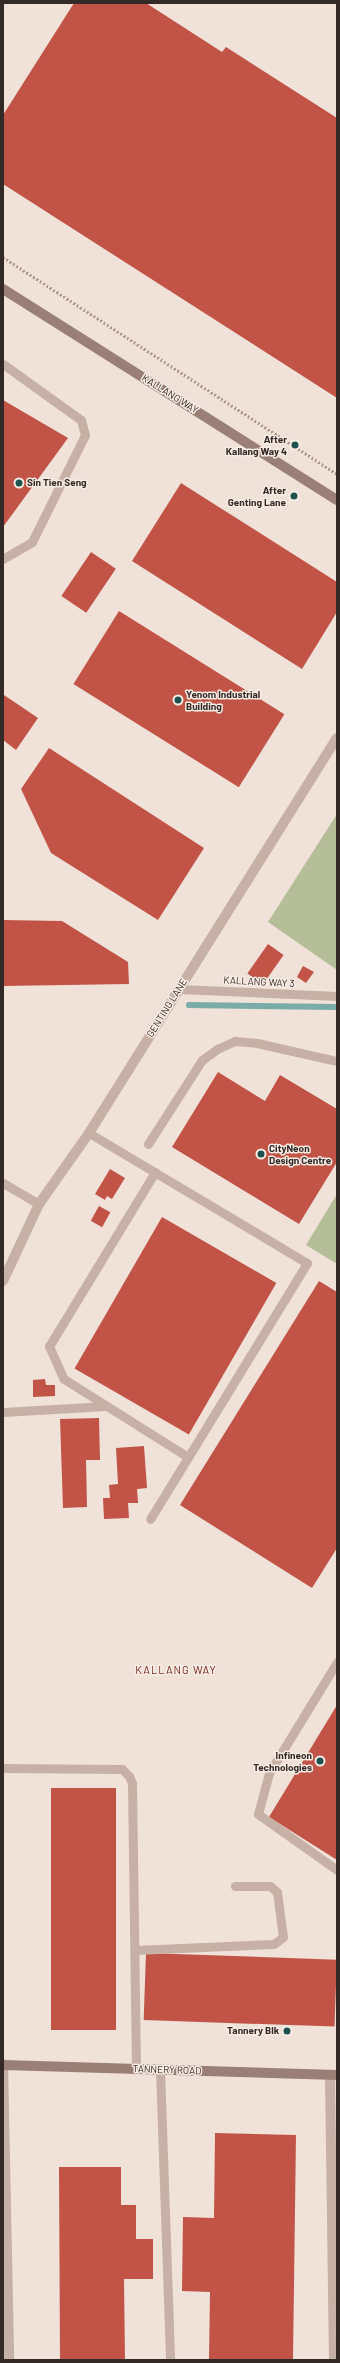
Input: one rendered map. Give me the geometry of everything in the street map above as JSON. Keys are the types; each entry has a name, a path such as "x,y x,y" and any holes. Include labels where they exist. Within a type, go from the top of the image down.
{"street":[{"name":"KALLANG WAY","path":"3,289 337,500"},
{"name":"GENTING LANE","path":"3,1281 39,1204 89,1133 337,738"},
{"name":"TANNERY ROAD","path":"3,2065 334,2075"},
{"path":"3,2065 9,2360"},
{"path":"334,2075 334,2360"}],"lane":[{"path":"3,364 81,420 85,435 32,542 3,559"},
{"name":"KALLANG WAY 3","path":"179,989 337,996"},
{"path":"148,1144 202,1060 217,1049 235,1041 256,1043 337,1061"},
{"path":"89,1133 307,1263 150,1519"},
{"path":"154,1172 49,1346 64,1379 188,1457"},
{"path":"3,1183 39,1204"},
{"path":"3,1412 106,1406"},
{"path":"337,1662 268,1773 258,1814 337,1870"},
{"path":"3,1768 122,1769 130,1776 135,1950 136,2069"},
{"path":"135,1950 274,1944 283,1937 277,1892 270,1886 235,1886"},
{"path":"160,2070 170,2360"}],"path":[{"path":"3,257 337,474"}],"green space":[{"path":"337,814 337,970 268,922"},
{"path":"337,1194 337,1264 306,1245"}],"building":[{"path":"74,3 146,3 222,52 226,47 337,118 337,398 3,184 3,115"},
{"name":"Sin Tien Seng","path":"3,400 68,438 3,527"},
{"path":"181,483 337,582 337,612 302,669 132,561"},
{"path":"91,552 116,569 86,613 61,596"},
{"name":"Yenom Industrial Building","path":"119,611 284,714 239,787 73,684"},
{"path":"4,695 38,718 16,750 3,740"},
{"path":"49,748 204,848 158,920 51,853 21,789"},
{"path":"3,920 62,921 128,962 129,984 3,986"},
{"path":"268,944 284,955 263,984 247,973"},
{"path":"303,966 314,972 306,983 297,977"},
{"name":"CityNeon Design Centre","path":"218,1072 265,1101 280,1075 337,1109 337,1162 299,1224 172,1147"},
{"path":"110,1169 125,1178 112,1199 107,1196 105,1200 95,1194"},
{"path":"99,1206 110,1212 102,1227 91,1221"},
{"path":"162,1217 276,1283 189,1435 74,1369"},
{"path":"319,1281 337,1292 337,1548 312,1588 180,1505"},
{"path":"45,1379 46,1385 55,1385 55,1396 33,1397 33,1380"},
{"path":"99,1418 100,1460 86,1460 87,1507 63,1508 60,1419"},
{"path":"144,1446 147,1488 137,1489 138,1503 128,1503 129,1518 104,1519 103,1498 110,1498 109,1485 118,1484 116,1448"},
{"name":"Infineon Technologies","path":"337,1705 337,1860 269,1817"},
{"path":"51,1788 116,1788 116,2030 51,2030"},
{"path":"146,1953 337,1960 335,2027 144,2020"},
{"path":"215,2133 296,2135 293,2360 186,2360 209,2359 210,2292 182,2291 183,2217 214,2218"},
{"path":"59,2167 121,2167 121,2205 136,2205 136,2239 153,2239 153,2279 124,2279 125,2360 60,2360"}],"waterway":[{"path":"189,1005 337,1007"}],"place":[{"name":"After Kallang Way 4","path":"295,445"},
{"name":"Sin Tien Seng","path":"19,483"},
{"name":"After Genting Lane","path":"294,496"},
{"name":"Yenom Industrial Building","path":"178,700"},
{"name":"CityNeon Design Centre","path":"261,1154"},
{"name":"Infineon Technologies","path":"320,1761"},
{"name":"Tannery Blk","path":"287,2031"}],"district":[{"name":"KALLANG WAY","path":"176,1670"}]}
